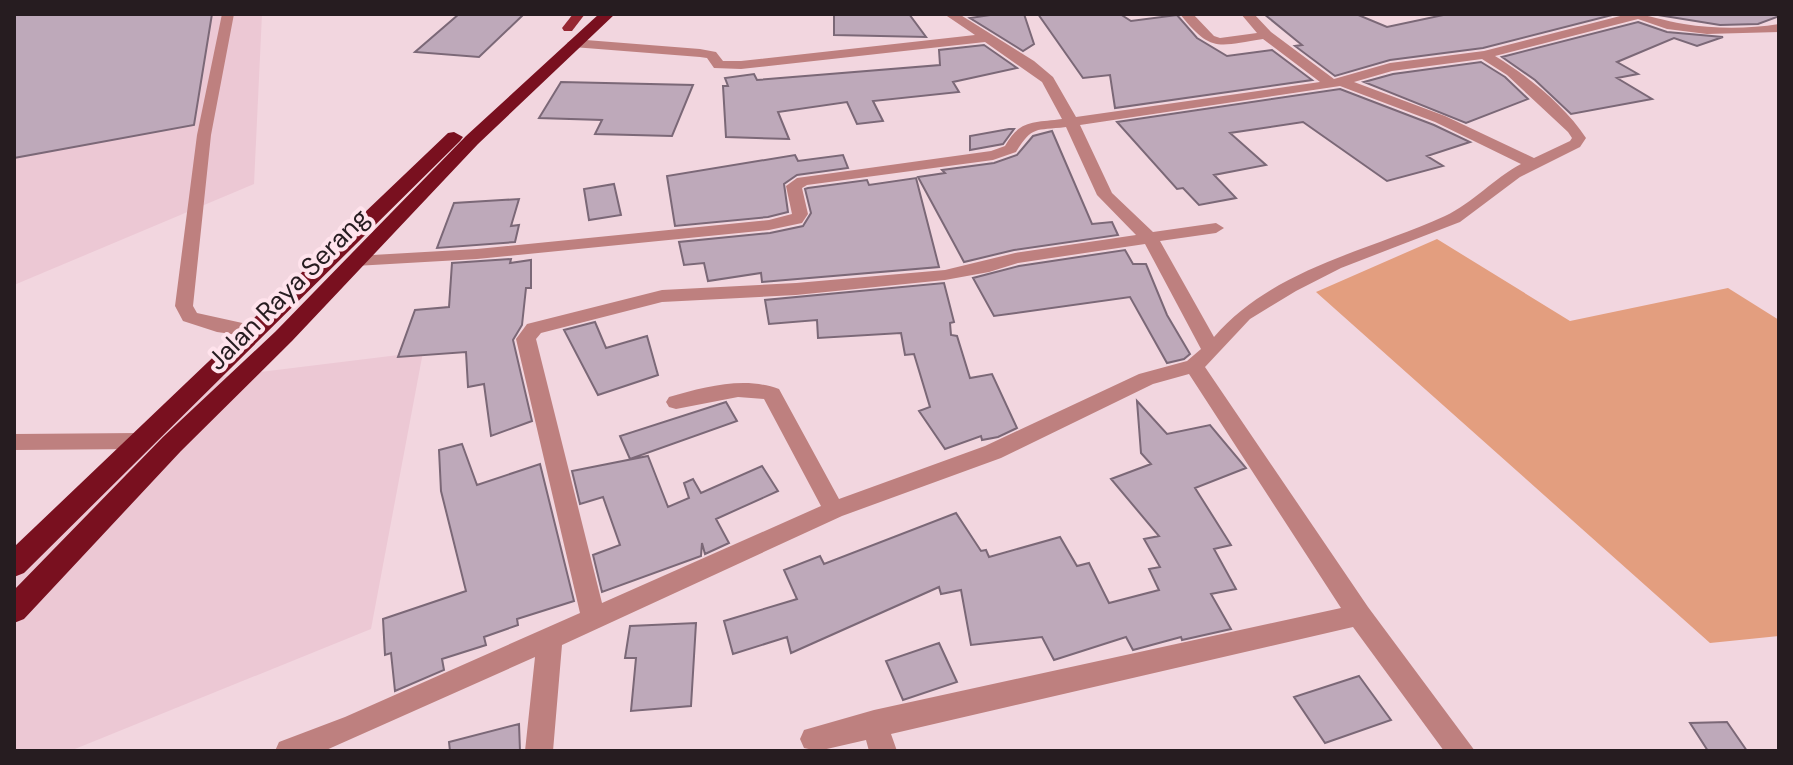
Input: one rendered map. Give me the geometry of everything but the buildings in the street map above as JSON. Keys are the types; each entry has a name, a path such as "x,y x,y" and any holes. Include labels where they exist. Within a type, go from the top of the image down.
{"highway":[{"name":"Jalan Raya Serang","path":"14,565 253,331 579,26 609,14"},
{"name":"Jalan Raya Serang","path":"14,610 172,444 284,336 579,26"},
{"path":"253,331 284,336"},
{"path":"139,441 172,444"}],"street":[{"path":"228,14 204,135 184,306 190,317 217,326 253,331"},
{"path":"950,14 1029,64 1048,80 1105,195 1151,240 1203,359 1359,615 1461,751"},
{"path":"1186,14 1209,39 1219,42 1266,35"},
{"path":"1247,14 1266,35 1336,82 1440,119 1533,164"},
{"path":"355,261 477,254 769,225 796,219 800,214 794,186 803,181 870,169 993,155 1011,149 1020,132 1028,128 1072,124 1336,82 1390,67 1484,55 1639,14 1655,22 1702,28 1737,31 1779,28"},
{"path":"579,26 711,55 719,65 984,38"},
{"path":"289,751 351,728 834,510 993,452 1146,379 1203,359 1243,315 1290,287 1335,264 1454,218 1533,164 1575,144 1579,138 1512,72 1484,55"},
{"path":"594,619 526,339 534,328 662,296 796,289 945,275 989,267 1015,258 1216,228"},
{"path":"676,402 732,391 758,389 772,394 834,510"},
{"path":"14,442 139,441"},
{"path":"814,739 1359,615"},
{"path":"539,751 550,639"},
{"path":"874,723 883,751"}],"shaded area":[{"path":"14,14 262,14 254,184 14,285"},
{"path":"1437,239 1570,321 1728,288 1779,320 1779,636 1710,643 1316,292"},
{"path":"423,352 371,629 70,751 14,751 14,546 195,380"}]}
